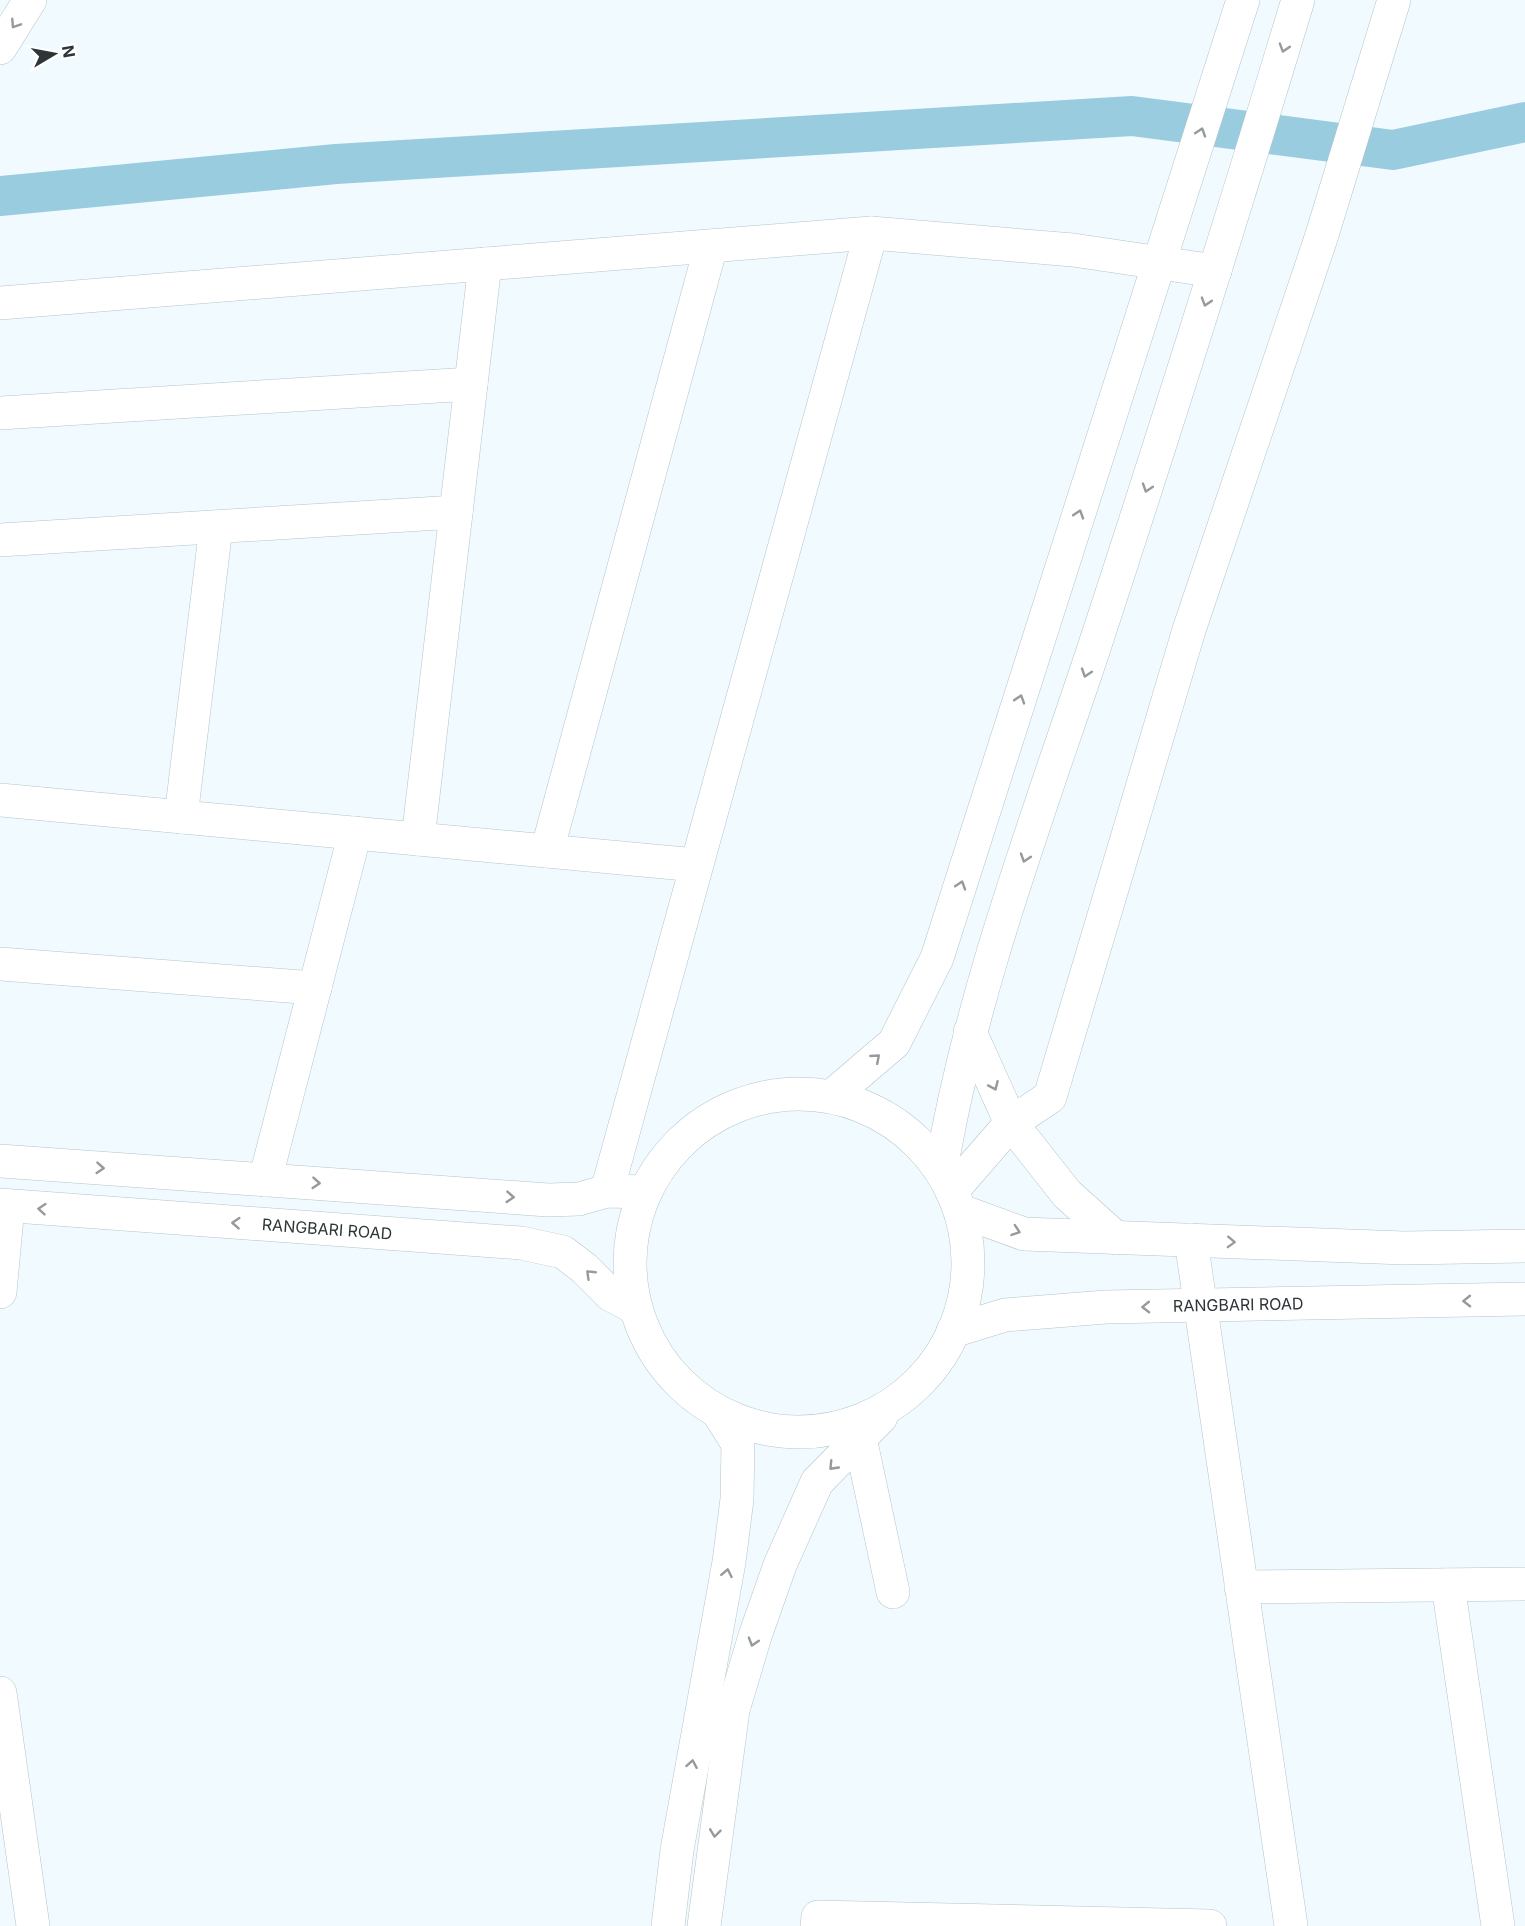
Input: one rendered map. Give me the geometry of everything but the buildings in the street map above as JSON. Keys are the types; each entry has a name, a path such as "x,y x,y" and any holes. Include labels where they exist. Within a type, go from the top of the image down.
{"street":[{"path":"0,48 30,0"},
{"path":"832,1096 894,1043 937,958 1243,0"},
{"path":"704,1926 733,1710 755,1636 780,1565 817,1482 888,1409 923,1380 949,1343 965,1301 969,1256 951,1191 953,1097 981,989 1168,423 1298,0"},
{"path":"951,1191 1011,1123 1050,1098 1189,630 1321,238 1394,0"},
{"path":"0,303 871,233 1073,250 1215,271"},
{"path":"607,1191 871,233"},
{"path":"547,851 711,246"},
{"path":"418,839 485,264"},
{"path":"0,413 471,384"},
{"path":"0,540 456,512"},
{"path":"181,817 216,527"},
{"path":"0,800 696,865"},
{"path":"265,1180 355,833"},
{"path":"0,964 315,988"},
{"path":"970,1032 1011,1123 1067,1194 1116,1238"},
{"path":"888,1409 847,1427 804,1434 759,1429 718,1412 681,1385 653,1349 636,1308 630,1269 634,1230 645,1192 670,1154 703,1123 743,1102 787,1094 832,1096 874,1111 912,1136 951,1191 1024,1234 1404,1248 1525,1246"},
{"path":"0,1161 548,1200 579,1199 607,1191 645,1192"},
{"path":"0,1292 4,1206"},
{"name":"RANGBARI ROAD","path":"4,1206 521,1243 563,1252 584,1268 611,1295 636,1308"},
{"path":"1191,1240 1291,1926"},
{"name":"RANGBARI ROAD","path":"953,1331 1005,1315 1106,1308 1525,1299"},
{"path":"668,1926 676,1850 729,1562 737,1499 738,1444 718,1412"},
{"path":"860,1438 893,1592"},
{"path":"1241,1587 1525,1584"},
{"path":"1448,1585 1498,1926"},
{"path":"0,1693 10,1837 33,1926"},
{"path":"817,1926 818,1917 1210,1926"}],"waterway":[{"path":"0,196 336,164 1132,116 1393,150 1525,122"}]}
